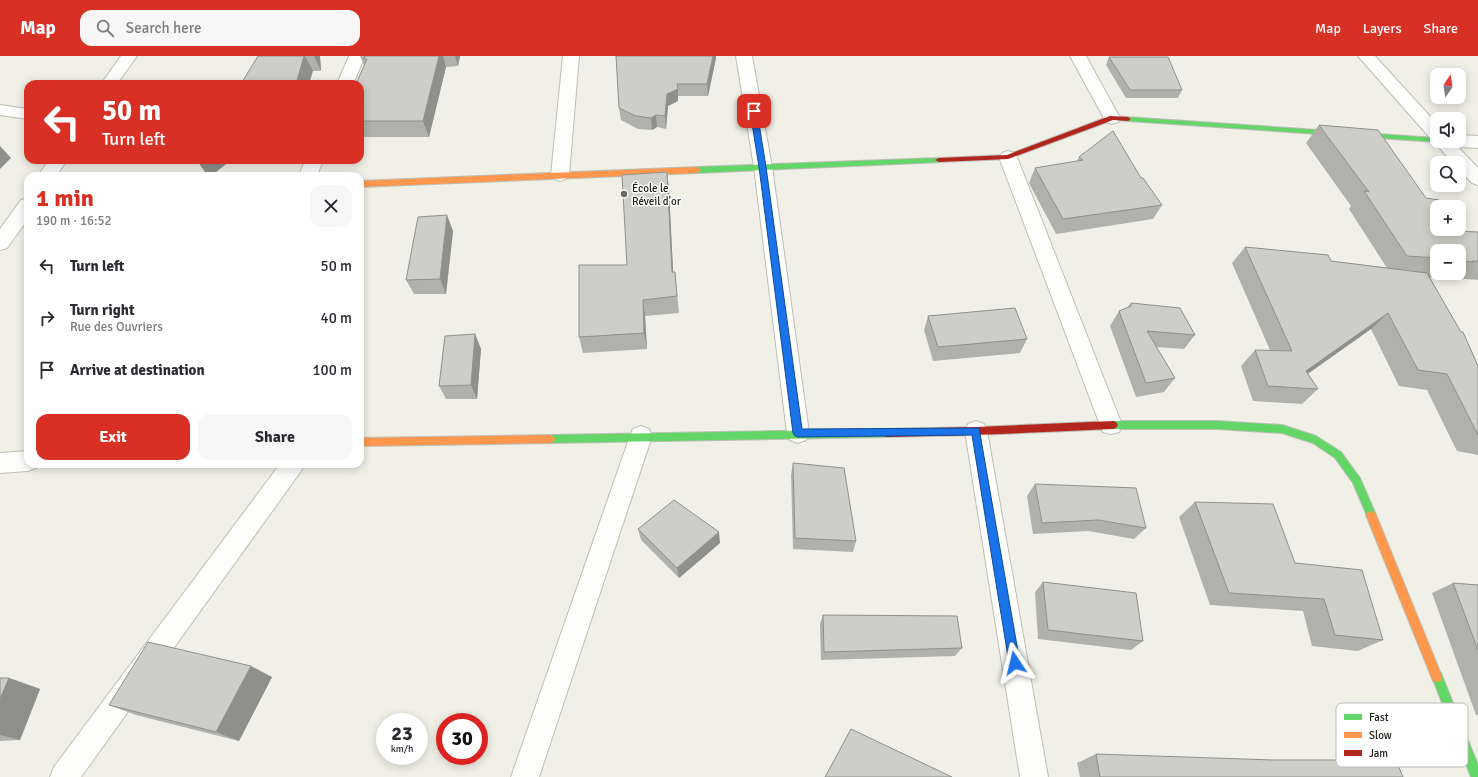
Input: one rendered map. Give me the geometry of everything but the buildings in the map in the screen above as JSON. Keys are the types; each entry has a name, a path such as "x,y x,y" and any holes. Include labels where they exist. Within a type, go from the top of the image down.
{"street":[{"path":"112,80 129,56"},
{"path":"347,80 357,56"},
{"path":"560,175 571,56"},
{"path":"744,56 763,167 798,433"},
{"path":"1078,56 1112,118"},
{"path":"1366,56 1430,127"},
{"path":"0,110 24,113"},
{"path":"364,184 1008,157 1112,118 1430,140"},
{"path":"1466,141 1478,142"},
{"path":"1449,148 1478,179"},
{"path":"1008,157 1111,425"},
{"path":"0,243 24,210"},
{"path":"364,442 976,431 1111,425 1217,425 1282,429 1316,440 1338,456 1357,481 1447,703"},
{"path":"976,431 1034,777"},
{"path":"525,777 641,436"},
{"path":"0,463 24,461"},
{"path":"64,777 290,468"},
{"path":"1468,755 1477,777"}],"traffic: fast":[{"path":"1128,119 1430,140"},
{"path":"697,170 939,160"},
{"path":"1113,425 1217,425 1282,429 1316,440 1338,455 1357,481 1371,515"},
{"path":"550,439 887,433"},
{"path":"1437,677 1447,703"},
{"path":"1468,754 1477,777"}],"traffic: slow":[{"path":"364,184 697,170"},
{"path":"364,442 550,439"},
{"path":"1371,515 1437,677"}],"traffic: jam":[{"path":"939,160 1008,157 1112,118 1128,119"},
{"path":"887,433 1113,425"}],"place":[{"name":"École le Réveil d'or","path":"624,194"}],"route":[{"path":"754,111 763,167 798,433 976,431 1015,663"}]}
